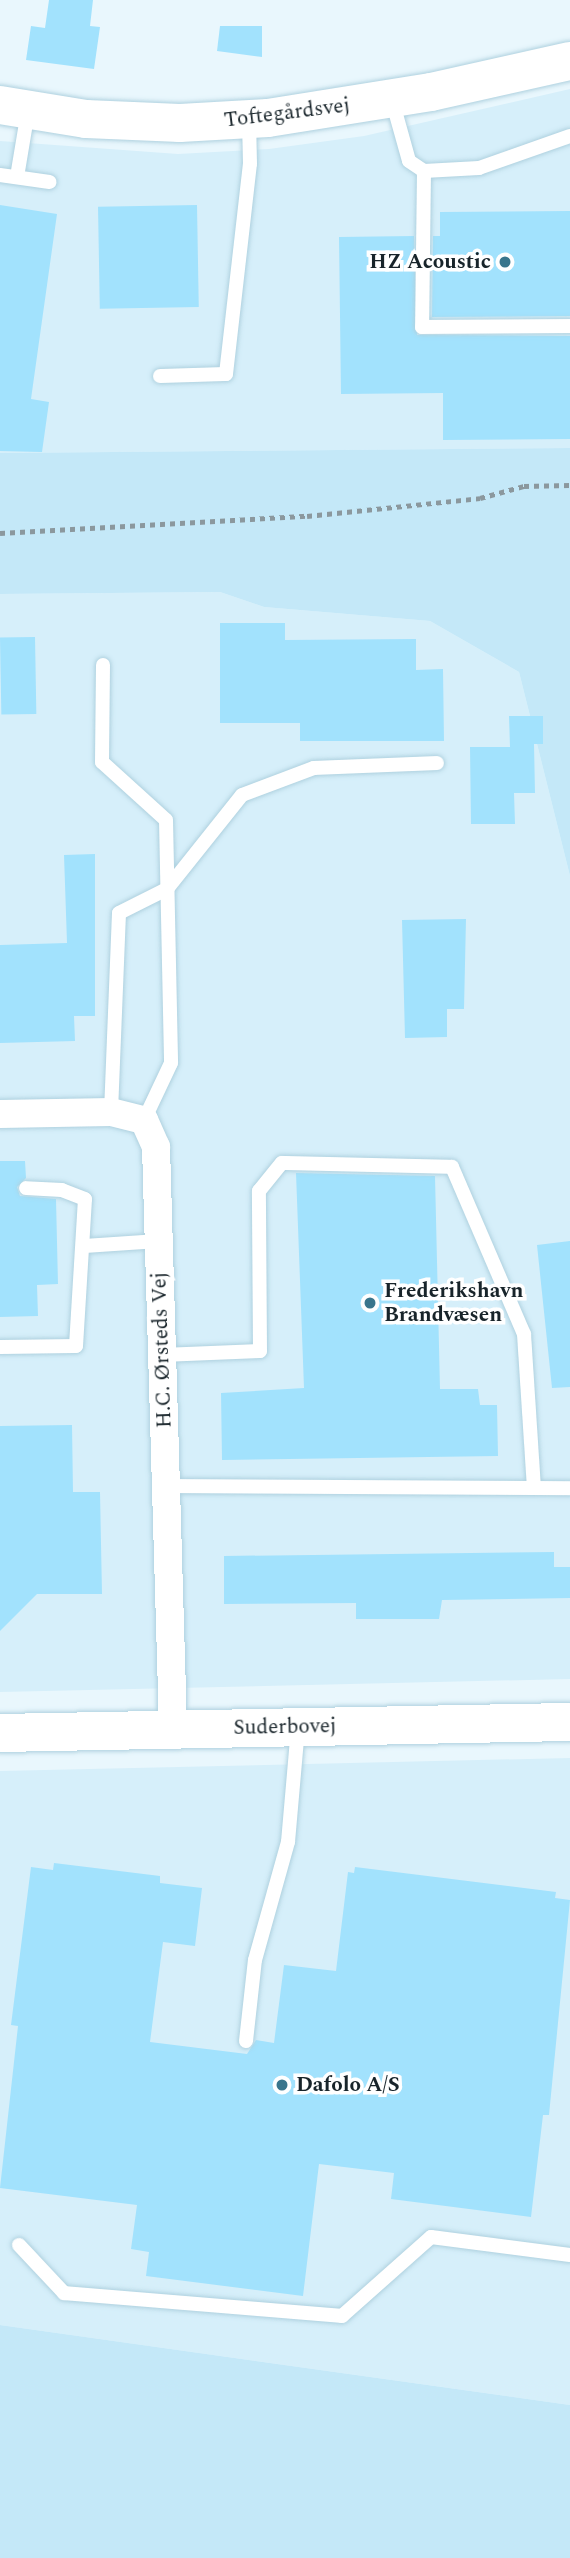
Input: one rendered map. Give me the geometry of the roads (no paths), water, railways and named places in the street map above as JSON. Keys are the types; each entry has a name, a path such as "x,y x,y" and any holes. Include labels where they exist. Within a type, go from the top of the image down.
{"street":[{"name":"Toftegårdsvej","path":"14,107 180,123 249,119 391,99 570,61"},
{"path":"0,1114 111,1112 144,1119"},
{"name":"H.C. Ørsteds Vej","path":"144,1119 156,1147 173,1728"},
{"name":"Suderbovej","path":"0,1732 570,1722"}],"lane":[{"path":"391,99 409,161 424,171 479,168 570,136"},
{"path":"14,107 18,177"},
{"path":"160,376 226,374 250,164 249,119"},
{"path":"424,171 422,327 570,326"},
{"path":"0,175 50,182"},
{"path":"103,666 102,762 166,820 171,1063 144,1119"},
{"path":"111,1112 119,913 167,890 242,795 314,768 437,763"},
{"path":"162,1355 260,1351 259,1191 282,1163 452,1167 524,1334 534,1488"},
{"path":"0,1347 76,1346 85,1199 62,1190 26,1188"},
{"path":"84,1246 159,1241"},
{"path":"166,1486 570,1488"},
{"path":"246,2041 255,1960 288,1842 298,1727"},
{"path":"19,2245 64,2293 342,2316 430,2237 570,2255"}],"place":[{"name":"HZ Acoustic","path":"505,262"},
{"name":"Frederikshavn Brandvæsen","path":"370,1303"},
{"name":"Dafolo A/S","path":"282,2085"}]}
